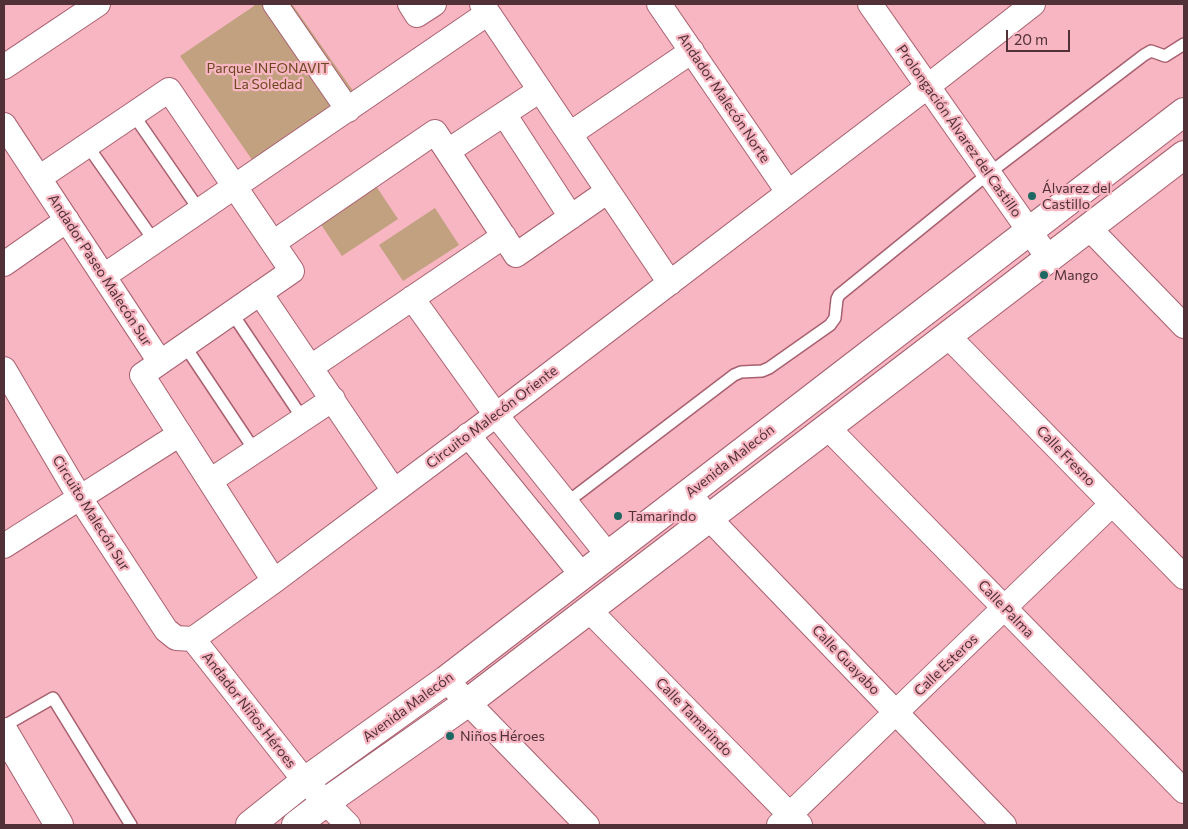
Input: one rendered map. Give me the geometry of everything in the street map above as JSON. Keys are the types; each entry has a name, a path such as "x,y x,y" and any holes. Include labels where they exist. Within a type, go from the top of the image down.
{"street":[{"path":"275,4 348,110"},
{"name":"Andador Malecón Norte","path":"659,4 788,192"},
{"name":"Prolongación Álvarez del Castillo","path":"870,4 1049,259"},
{"name":"Circuito Malecón Oriente","path":"193,639 274,581 496,415 927,87 1032,4"},
{"path":"4,67 92,5"},
{"path":"104,276 348,110 485,8 670,282"},
{"path":"570,134 692,52"},
{"path":"39,178 169,90 292,271 142,375 274,581"},
{"path":"448,151 540,90"},
{"name":"Avenida Malecón","path":"250,825 305,781 446,680 1184,112"},
{"path":"504,114 571,217"},
{"name":"Andador Paseo Malecón Sur","path":"4,125 160,362"},
{"path":"273,243 435,132 516,254 608,191"},
{"path":"296,825 467,702 589,610 1184,154"},
{"path":"4,264 67,220"},
{"path":"1089,228 1184,326"},
{"path":"310,367 504,236"},
{"path":"260,293 394,491"},
{"path":"412,298 496,415 608,555"},
{"name":"Calle Fresno","path":"948,336 1184,577"},
{"name":"Circuito Malecón Sur","path":"4,369 80,498 166,630 176,638 193,639"},
{"path":"210,481 333,399"},
{"name":"Calle Palma","path":"827,427 1184,792"},
{"path":"4,546 180,434"},
{"path":"468,435 582,575"},
{"name":"Calle Guayabo","path":"689,493 710,518 1004,825"},
{"name":"Calle Esteros","path":"790,822 896,712 1112,504"},
{"name":"Calle Tamarindo","path":"589,610 790,822"},
{"name":"Andador Niños Héroes","path":"193,639 305,781 348,825"},
{"path":"446,680 587,825"},
{"path":"4,732 59,825"}],"lane":[{"path":"566,503 734,375 741,372 762,371 769,368 830,325 836,318 839,295 988,174 1148,52 1153,51 1165,56 1184,44"},
{"path":"134,114 200,211"},
{"path":"88,145 155,242"},
{"path":"232,313 303,419"},
{"path":"184,346 255,451"},
{"path":"4,726 53,698 131,825"}],"green space":[{"name":"Parque INFONAVIT La Soledad","path":"253,4 292,4 356,95 255,164 180,56 254,6"},
{"path":"374,183 398,219 342,256 318,220"},
{"path":"435,208 459,245 403,281 379,245"}],"place":[{"name":"Álvarez del Castillo","path":"1032,196"},
{"name":"Mango","path":"1044,275"},
{"name":"Tamarindo","path":"618,516"},
{"name":"Niños Héroes","path":"450,736"}]}
